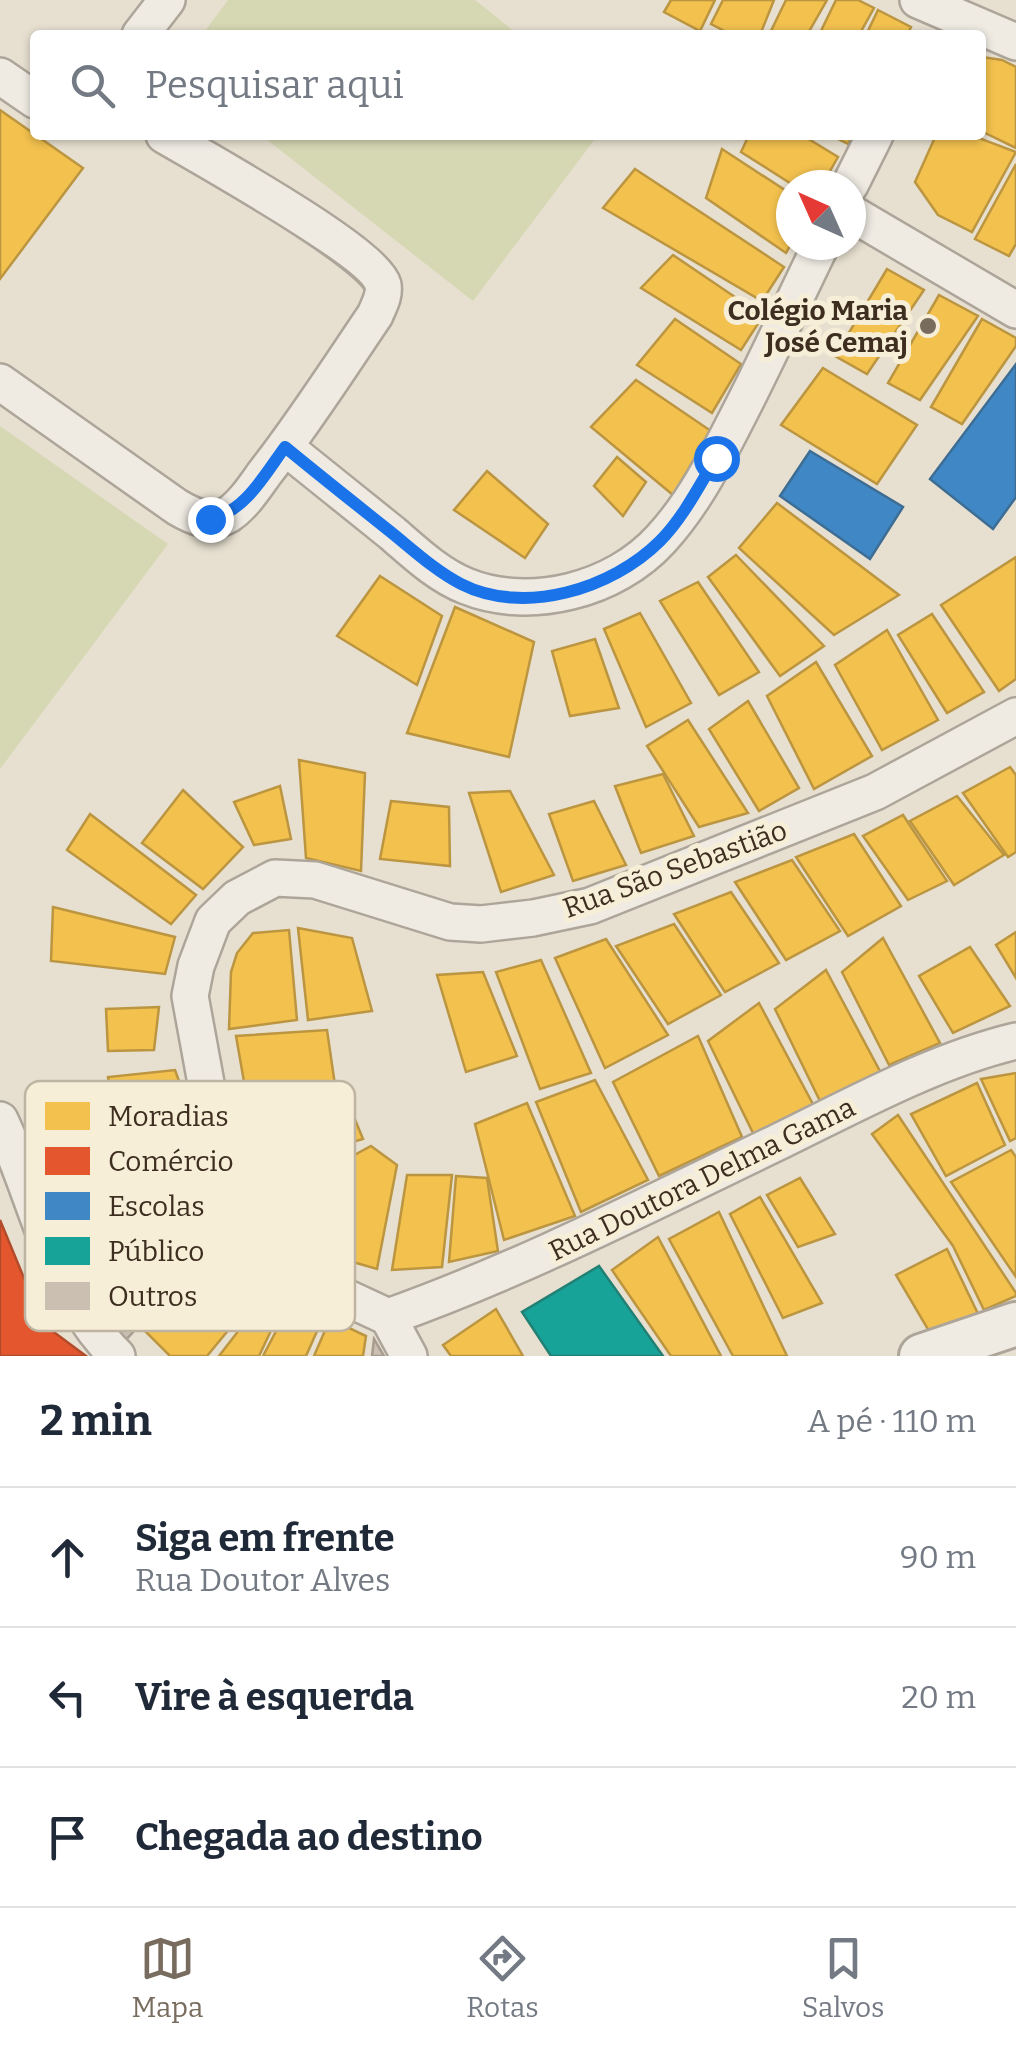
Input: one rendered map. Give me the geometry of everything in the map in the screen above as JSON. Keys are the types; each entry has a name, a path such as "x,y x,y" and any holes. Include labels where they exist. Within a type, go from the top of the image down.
{"street":[{"path":"144,30 168,0"},
{"path":"927,15 976,30"},
{"path":"986,33 1016,42"},
{"path":"0,76 30,97"},
{"path":"0,382 192,516 226,516 245,499 285,447 375,314 384,295 382,282 374,270 342,244 172,140"},
{"path":"857,170 872,140"},
{"path":"866,221 1016,310"},
{"path":"285,447 430,564 464,585 499,596 540,596 582,589 619,573 660,541 689,502 755,382 813,260"},
{"name":"Rua São Sebastião","path":"206,1081 190,996 196,966 214,921 237,898 275,878 315,880 450,922 516,920 590,906 875,792 1016,716"},
{"name":"Rua Doutora Delma Gama","path":"388,1317 531,1262 976,1050 1016,1041"},
{"path":"0,1120 25,1184"},
{"name":"Rua São Sebastião","path":"355,1302 388,1317"},
{"path":"388,1317 409,1356"},
{"path":"921,1356 1016,1324"},
{"path":"91,1331 116,1356"}],"green space":[{"path":"228,0 475,0 513,30 206,30"},
{"path":"267,140 594,140 473,301"},
{"path":"0,426 168,544 0,769"}],"building: Moradias":[{"path":"671,0 715,0 700,30 664,12"},
{"path":"723,0 774,0 762,30 722,30 711,24"},
{"path":"786,0 827,0 810,30 771,30"},
{"path":"836,0 858,0 874,8 862,30 821,30"},
{"path":"878,10 911,27 910,30 868,30"},
{"path":"986,58 1016,67 1016,148 986,133"},
{"path":"0,110 30,131 30,140 43,140 83,168 0,279"},
{"path":"747,140 810,140 838,157 831,170 776,170 776,174 741,152"},
{"path":"934,140 984,140 1016,152 972,232 938,215 915,182"},
{"path":"722,149 776,184 776,246 706,198"},
{"path":"1016,164 1016,244 1009,256 975,239"},
{"path":"635,169 784,267 762,301 603,208"},
{"path":"673,255 763,316 741,350 641,288"},
{"path":"887,269 924,290 867,374 835,356"},
{"path":"939,295 978,316 920,400 888,383"},
{"path":"675,319 741,364 712,413 637,365"},
{"path":"982,319 1016,338 1016,346 962,424 931,407"},
{"path":"823,368 917,425 877,484 781,425"},
{"path":"636,380 711,431 673,495 591,427"},
{"path":"617,457 646,482 623,516 594,486"},
{"path":"487,471 548,524 525,558 454,510"},
{"path":"777,503 899,595 834,635 739,548"},
{"path":"736,555 824,646 780,676 708,577"},
{"path":"1016,557 1016,679 999,691 941,605"},
{"path":"380,576 442,616 417,685 337,636"},
{"path":"698,582 759,672 719,695 660,601"},
{"path":"455,607 534,642 509,757 407,733"},
{"path":"640,613 691,703 646,727 604,629"},
{"path":"932,614 984,692 947,713 898,635"},
{"path":"887,630 938,720 882,750 835,665"},
{"path":"595,639 619,708 570,716 552,651"},
{"path":"816,662 872,756 814,789 767,696"},
{"path":"748,701 799,788 759,811 709,729"},
{"path":"688,720 748,813 699,827 647,746"},
{"path":"299,760 365,773 361,871 306,858"},
{"path":"1010,767 1016,775 1016,852 1008,857 963,793"},
{"path":"663,774 694,836 641,853 615,786"},
{"path":"280,786 291,839 254,845 234,802"},
{"path":"183,790 243,847 203,889 142,843"},
{"path":"510,791 554,875 501,892 469,793"},
{"path":"957,796 1004,855 954,885 910,821"},
{"path":"391,801 449,807 450,866 380,859"},
{"path":"594,801 626,865 573,881 549,814"},
{"path":"90,814 196,895 171,924 67,850"},
{"path":"903,815 947,881 908,900 863,836"},
{"path":"854,834 901,906 848,936 796,857"},
{"path":"792,860 840,931 786,960 735,882"},
{"path":"731,892 779,963 725,992 674,914"},
{"path":"53,907 175,937 165,974 51,961"},
{"path":"674,924 721,995 668,1024 616,946"},
{"path":"298,928 352,938 372,1011 308,1020"},
{"path":"289,930 297,1020 229,1029 231,972 237,953 253,933"},
{"path":"1016,932 1016,978 996,945"},
{"path":"883,938 940,1043 889,1065 842,972"},
{"path":"606,939 668,1035 605,1068 555,958"},
{"path":"970,947 1010,1006 953,1033 919,976"},
{"path":"541,960 591,1073 540,1089 496,972"},
{"path":"826,970 882,1075 821,1103 775,1009"},
{"path":"483,972 517,1056 466,1072 437,975"},
{"path":"759,1003 815,1108 754,1135 708,1041"},
{"path":"159,1007 154,1050 108,1051 106,1009"},
{"path":"327,1030 334,1081 244,1081 236,1036"},
{"path":"698,1036 742,1137 659,1176 613,1082"},
{"path":"175,1070 179,1081 109,1081 108,1077"},
{"path":"1016,1073 1016,1138 1010,1141 981,1079"},
{"path":"595,1080 648,1180 581,1212 536,1102"},
{"path":"977,1083 1005,1145 946,1176 911,1114"},
{"path":"527,1103 575,1216 504,1240 475,1124"},
{"path":"898,1115 1016,1296 984,1310 953,1246 872,1134"},
{"path":"355,1119 363,1139 355,1141"},
{"path":"371,1146 397,1165 377,1269 355,1263 355,1155"},
{"path":"1011,1150 1016,1157 1016,1277 951,1182"},
{"path":"407,1175 452,1175 442,1267 392,1270"},
{"path":"456,1176 487,1178 498,1251 449,1262"},
{"path":"800,1178 835,1234 798,1247 767,1195"},
{"path":"760,1197 822,1303 783,1318 730,1214"},
{"path":"719,1212 787,1356 733,1356 669,1239"},
{"path":"658,1237 721,1356 671,1356 612,1270"},
{"path":"947,1249 979,1316 933,1338 896,1275"},
{"path":"496,1309 523,1356 451,1356 443,1345"},
{"path":"228,1331 207,1356 170,1356 146,1332"},
{"path":"238,1331 271,1331 259,1356 219,1356"},
{"path":"276,1331 317,1331 306,1356 263,1356"},
{"path":"325,1331 355,1331 366,1336 363,1356 314,1356"}],"building: Comércio":[{"path":"0,1220 25,1280 25,1331 52,1331 86,1356 0,1356"}],"building: Escolas":[{"path":"1016,364 1016,497 993,529 930,479"},
{"path":"810,451 903,507 870,559 780,496"}],"building: Público":[{"path":"599,1266 663,1356 551,1356 522,1312"}],"building: Outros":[{"path":"106,1331 134,1331 121,1345"},
{"path":"374,1339 384,1356 372,1356"}],"place":[{"name":"Colégio Maria José Cemaj","path":"928,326"}],"route":[{"path":"210,519 226,516 245,499 285,447 430,564 464,585 499,596 540,596 582,589 619,573 660,541 716,458"}]}
